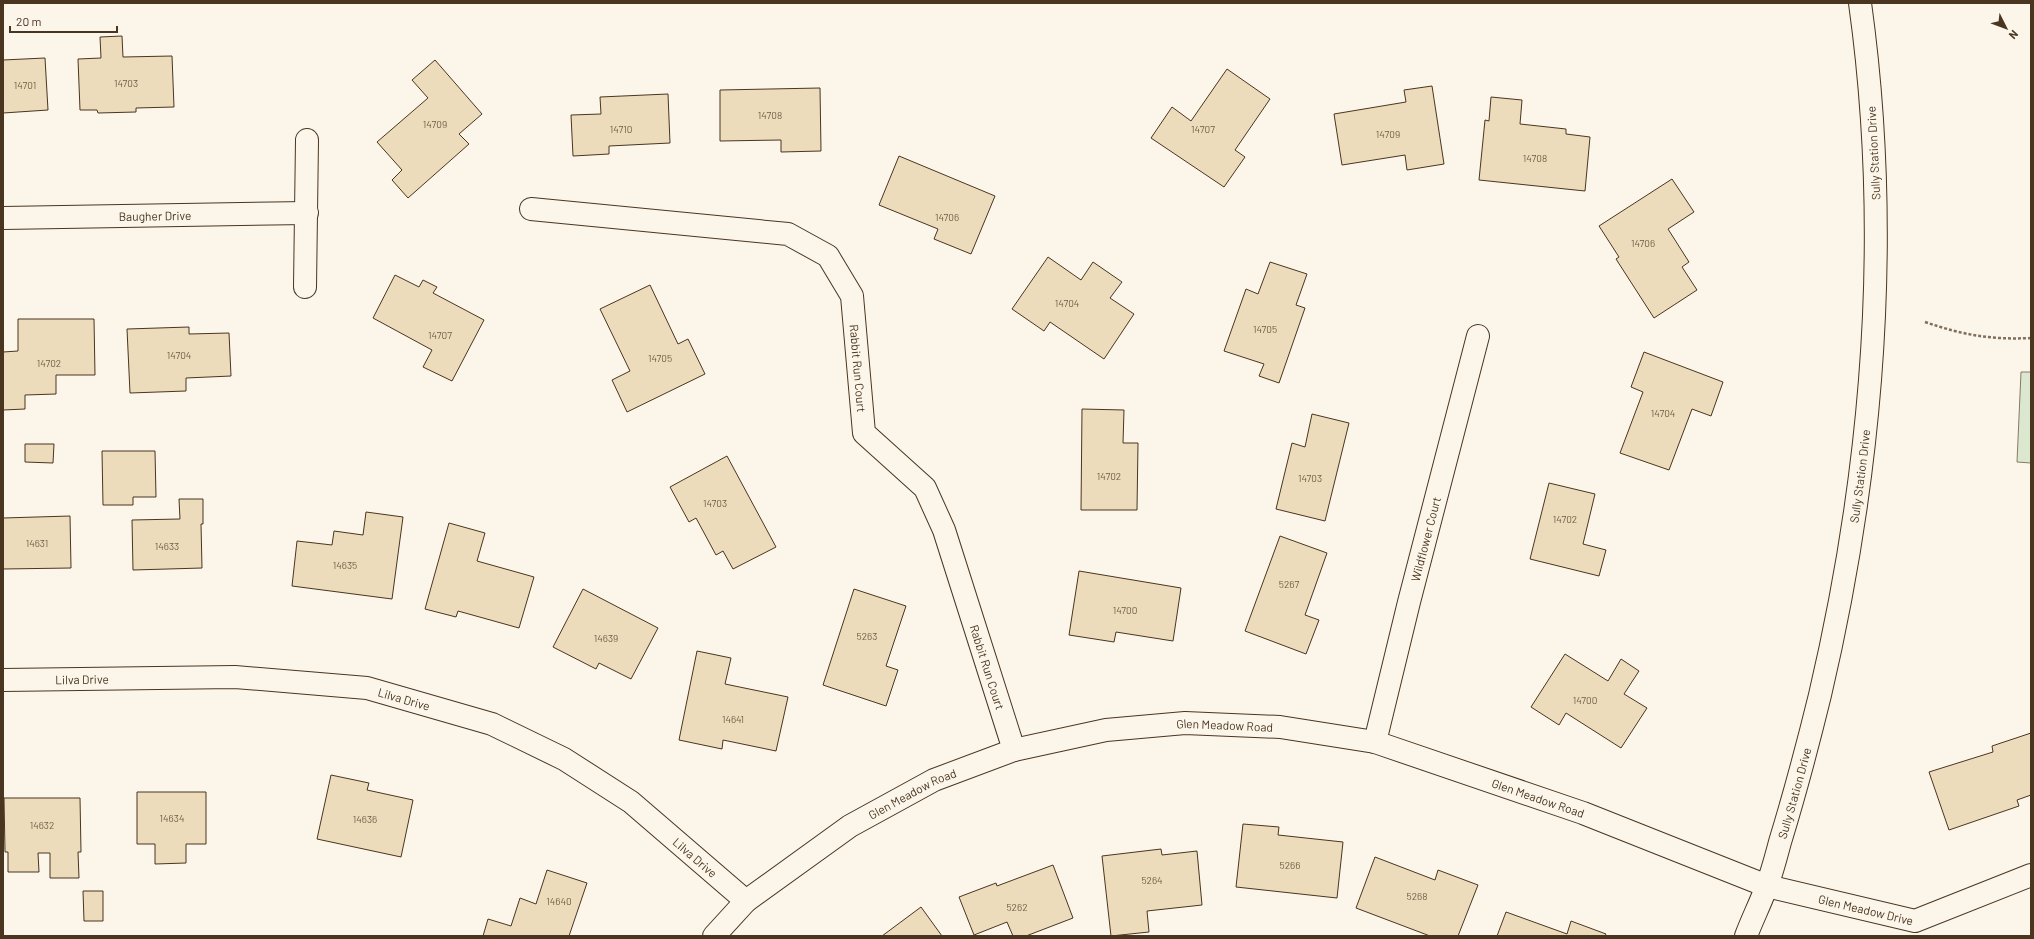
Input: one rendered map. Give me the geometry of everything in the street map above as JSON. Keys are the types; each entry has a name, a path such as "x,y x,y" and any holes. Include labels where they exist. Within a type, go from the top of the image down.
{"street":[{"name":"Sully Station Drive","path":"1746,936 1767,886 1800,780 1835,630 1860,479 1874,332 1876,192 1868,59 1860,3"},
{"path":"305,287 307,140"},
{"name":"Rabbit Run Court","path":"531,209 788,234 828,256 852,296 864,433 924,488 944,530 1014,750"},
{"name":"Baugher Drive","path":"3,218 307,213"},
{"name":"Wildflower Court","path":"1375,742 1409,602 1478,336"},
{"name":"Lilva Drive","path":"3,680 235,677 367,688 492,724 564,759 631,802 746,901"},
{"name":"Glen Meadow Road","path":"714,936 746,901 850,826 894,800 934,780 1014,750 1106,730 1185,724 1280,727 1375,742 1583,813 1767,886"},
{"name":"Glen Meadow Drive","path":"1767,886 1915,928 2031,875"}],"path":[{"path":"1925,322 1951,331 1999,339 2031,338"}],"green space":[{"path":"2021,372 2031,372 2031,463 2017,462"}],"building":[{"path":"122,36 123,57 172,56 174,107 136,108 136,112 98,113 97,110 80,110 78,59 101,58 100,37"},
{"path":"45,58 48,110 3,113 3,60"},
{"path":"435,60 482,114 459,134 469,144 408,198 392,180 402,170 377,142 428,98 412,80"},
{"path":"1227,69 1270,99 1235,150 1245,157 1224,187 1151,138 1172,107 1191,121"},
{"path":"1432,86 1444,164 1407,170 1405,155 1342,165 1334,114 1406,102 1404,90"},
{"path":"820,88 821,151 781,152 781,140 720,141 720,90"},
{"path":"668,94 670,143 609,146 609,154 573,156 571,115 601,114 600,97"},
{"path":"1491,97 1522,100 1520,124 1566,129 1566,134 1590,137 1585,191 1479,180 1485,120 1489,121"},
{"path":"899,156 995,196 971,254 934,239 938,229 879,205"},
{"path":"1672,179 1694,212 1668,229 1689,262 1682,267 1697,290 1654,318 1616,259 1619,257 1599,226"},
{"path":"1048,257 1081,280 1093,262 1122,282 1110,298 1134,314 1104,359 1050,322 1044,331 1012,309"},
{"path":"1270,262 1307,274 1296,305 1305,308 1279,383 1259,376 1264,364 1224,351 1246,289 1258,294"},
{"path":"395,275 419,287 423,280 437,287 433,293 484,320 452,381 423,367 432,350 373,318"},
{"path":"650,285 678,344 688,339 705,374 627,412 612,380 630,371 600,309"},
{"path":"18,319 94,319 95,375 56,375 56,394 25,395 25,409 3,410 3,352 18,351"},
{"path":"189,327 189,334 229,333 231,376 186,378 186,391 130,393 127,329"},
{"path":"1644,352 1723,382 1711,416 1692,409 1669,470 1620,453 1643,392 1631,387"},
{"path":"1082,409 1124,410 1123,443 1138,443 1137,510 1081,510"},
{"path":"1312,414 1349,423 1325,521 1276,509 1292,443 1305,447"},
{"path":"25,444 54,444 53,463 25,462"},
{"path":"102,451 155,451 156,497 133,497 133,505 103,505"},
{"path":"727,456 776,547 733,569 723,551 716,555 696,518 689,522 670,487"},
{"path":"1549,483 1595,494 1583,544 1606,550 1599,576 1530,559"},
{"path":"179,499 203,499 203,524 201,524 202,568 133,570 132,520 180,519"},
{"path":"366,512 403,517 392,599 292,586 297,541 332,545 334,531 363,535"},
{"path":"70,516 71,568 3,569 3,518"},
{"path":"449,523 485,533 477,561 534,577 519,628 458,611 456,617 425,609"},
{"path":"1280,536 1327,553 1305,615 1319,620 1306,654 1245,631"},
{"path":"1079,571 1181,588 1173,641 1116,632 1114,642 1069,635"},
{"path":"583,589 658,628 631,679 599,663 596,669 553,647"},
{"path":"854,589 906,606 886,666 898,670 886,706 823,685"},
{"path":"697,651 731,658 725,684 788,697 776,751 723,740 722,749 679,740"},
{"path":"1565,654 1608,681 1621,659 1639,671 1624,694 1647,708 1621,748 1566,713 1559,725 1531,707"},
{"path":"2031,733 2031,795 2017,800 2019,806 1949,830 1929,772 1993,752 1992,746"},
{"path":"331,775 369,783 367,790 413,800 401,857 317,839"},
{"path":"137,792 206,792 206,844 186,844 186,863 155,864 155,844 137,844"},
{"path":"4,798 80,798 81,852 78,852 79,878 50,878 50,853 38,853 39,872 8,872 8,852 5,852"},
{"path":"1243,824 1279,827 1278,835 1343,842 1337,898 1236,887"},
{"path":"1161,849 1162,855 1197,851 1202,905 1147,911 1149,932 1111,936 1102,856"},
{"path":"1375,857 1435,880 1438,870 1478,885 1458,936 1430,936 1356,908"},
{"path":"1053,865 1073,918 1026,936 1013,936 1007,922 974,935 959,897 996,883 997,886"},
{"path":"547,870 587,883 569,936 483,936 488,919 511,926 520,898 536,904"},
{"path":"83,891 103,891 103,921 84,921"},
{"path":"921,907 942,936 882,936"},
{"path":"1506,912 1567,934 1571,921 1606,934 1605,936 1497,936"}]}
